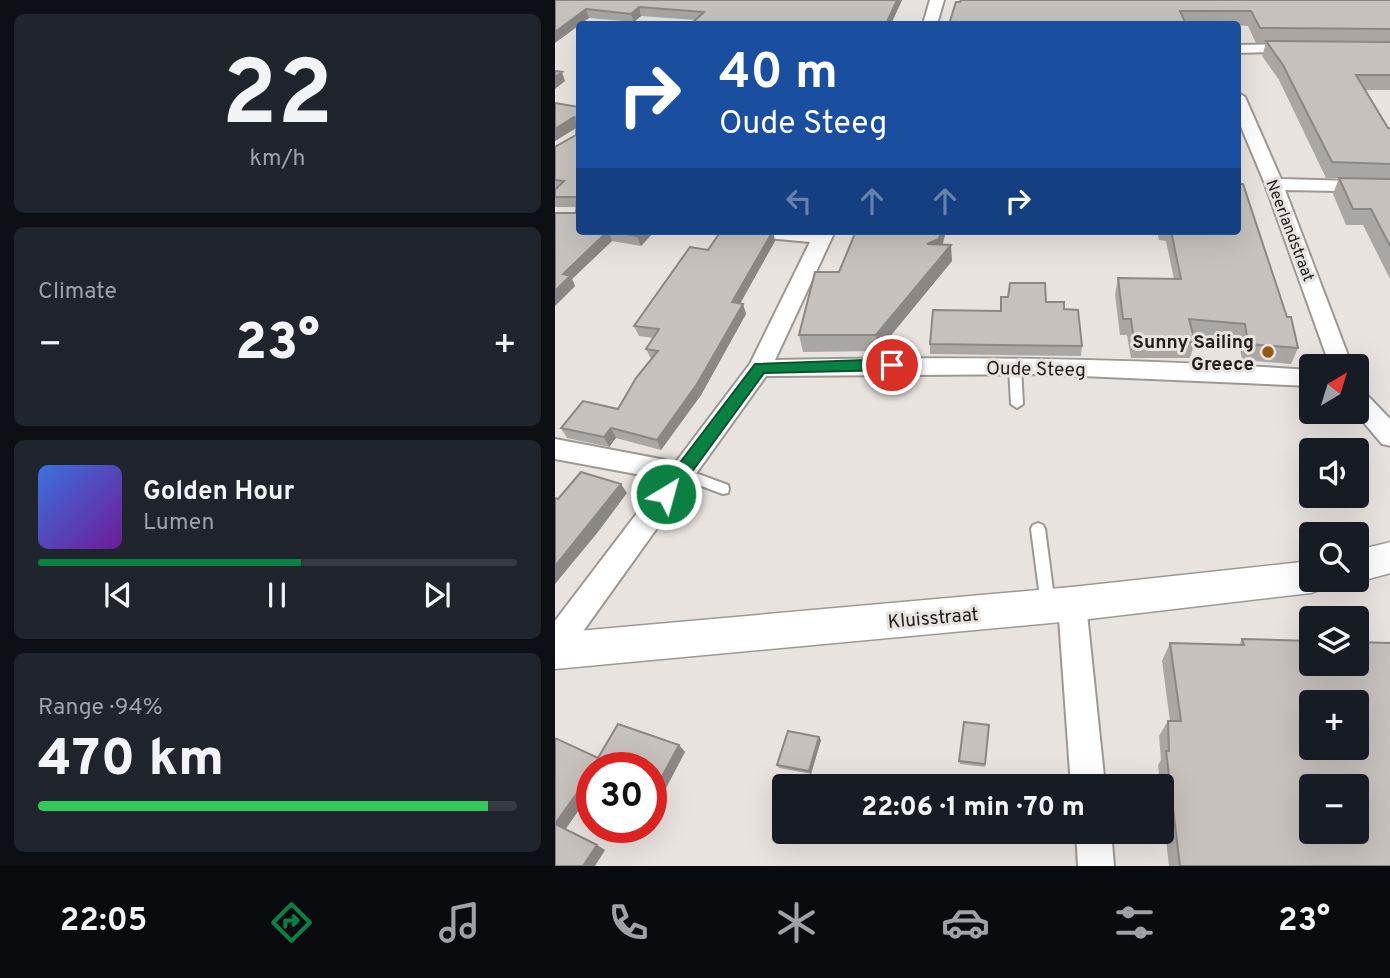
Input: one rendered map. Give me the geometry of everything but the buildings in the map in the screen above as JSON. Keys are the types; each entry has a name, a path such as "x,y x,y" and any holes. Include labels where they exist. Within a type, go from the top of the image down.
{"street":[{"path":"931,21 937,0"},
{"path":"1241,49 1312,48"},
{"name":"Neerlandstraat","path":"1241,106 1274,184 1337,354"},
{"path":"1274,184 1390,187"},
{"path":"555,645 760,368 823,235"},
{"name":"Oude Steeg","path":"760,368 892,365 1015,367 1222,371 1299,377"},
{"path":"1369,413 1390,437"},
{"path":"555,449 682,473"},
{"path":"1369,563 1390,557"},
{"name":"Kluisstraat","path":"555,651 1060,605 1299,578"},
{"path":"1060,605 1086,774"},
{"path":"1094,844 1096,866"}],"lane":[{"path":"1015,367 1017,404"},
{"path":"682,473 723,489"},
{"path":"1038,529 1060,605"}],"place":[{"name":"Sunny Sailing Greece","path":"1268,352"}],"route":[{"path":"666,494 760,368 892,365"}]}
